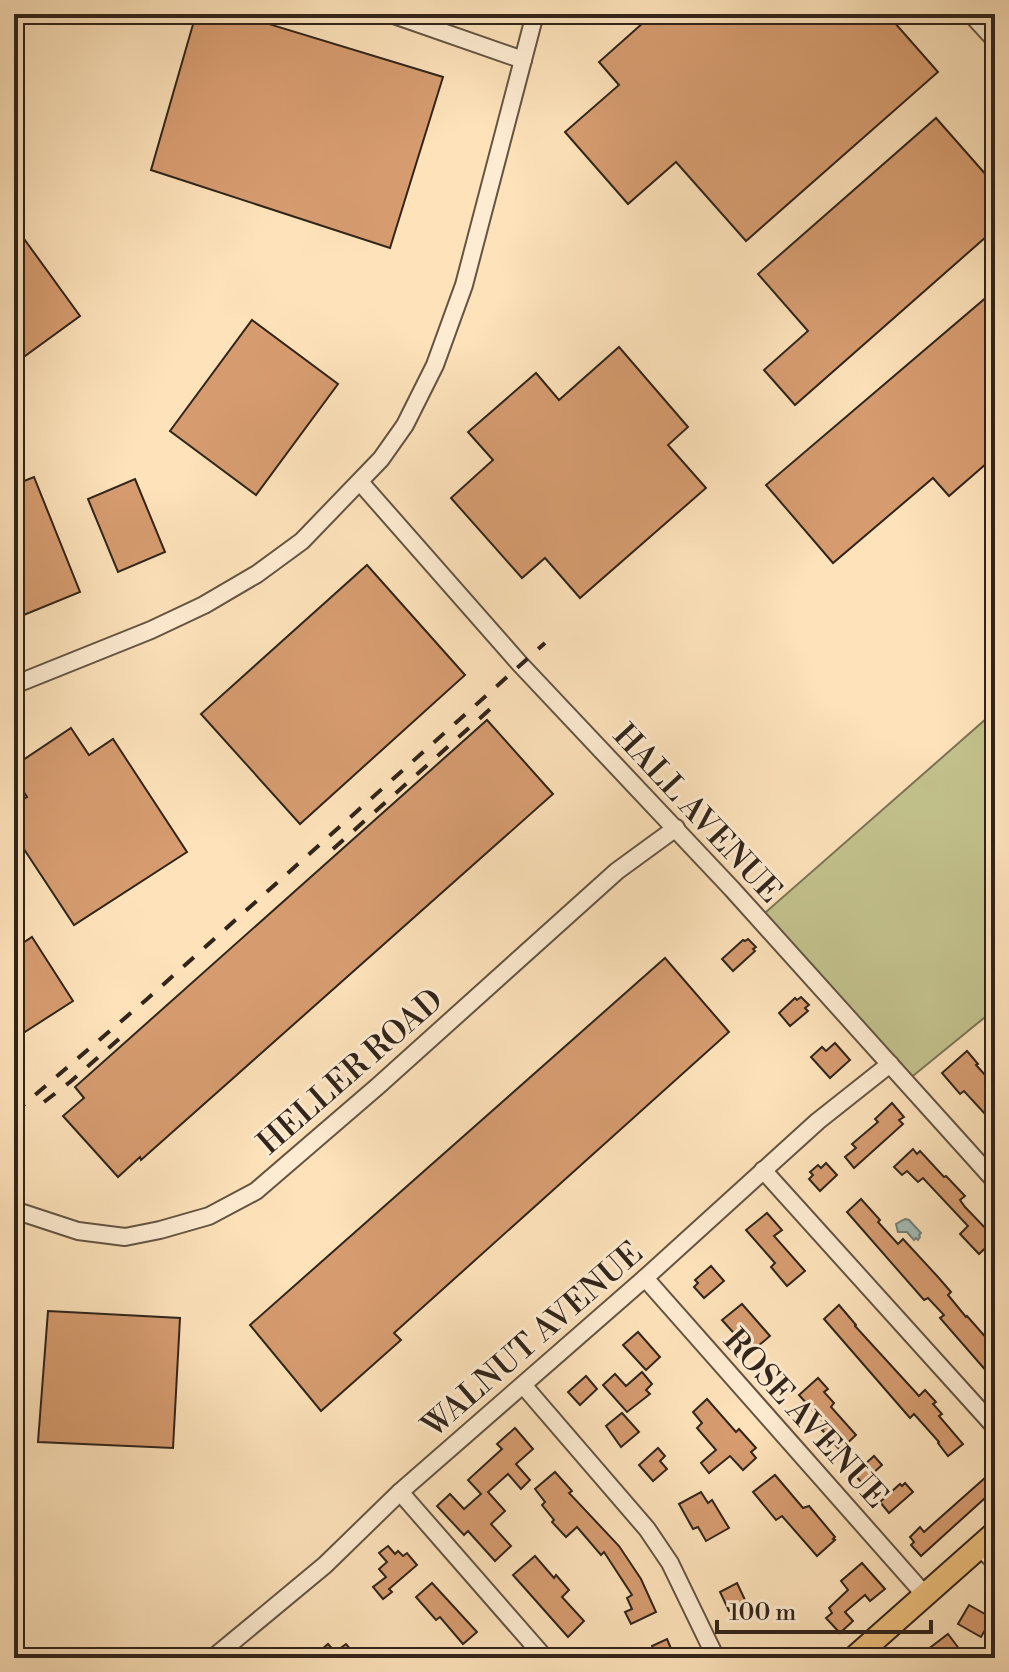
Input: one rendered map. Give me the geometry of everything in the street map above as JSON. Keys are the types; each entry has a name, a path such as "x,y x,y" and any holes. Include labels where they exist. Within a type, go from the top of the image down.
{"main road":[{"path":"854,1658 925,1595 990,1547"}],"street":[{"path":"391,14 523,60"},
{"path":"14,685 151,630 204,605 257,574 302,541 381,459 405,425 435,365 464,285 535,14"},
{"path":"971,14 995,40"},
{"name":"HALL AVENUE","path":"360,482 520,664 676,828 995,1181"},
{"name":"HELLER ROAD","path":"14,1210 78,1231 125,1237 209,1216 256,1191 617,871 676,828"},
{"name":"WALNUT AVENUE","path":"213,1658 325,1565 400,1492 645,1278 818,1121 890,1064"},
{"path":"763,1170 995,1427"},
{"name":"ROSE AVENUE","path":"645,1278 925,1595"},
{"path":"523,1385 647,1529 670,1563 716,1658"},
{"path":"400,1492 545,1658"}],"shaded area":[{"path":"995,711 995,1009 908,1080 758,919"}],"water":[{"path":"905,1219 921,1233 918,1240 907,1232 898,1232 896,1224"}],"building":[{"path":"196,14 236,14 443,77 390,248 151,170"},
{"path":"653,14 887,14 938,72 746,241 676,162 628,204 565,132 619,85 599,62"},
{"path":"936,118 995,185 995,229 795,405 764,370 808,331 758,274"},
{"path":"14,225 80,316 14,364"},
{"path":"995,290 995,456 949,496 933,478 833,563 766,485"},
{"path":"252,320 338,384 256,495 170,431"},
{"path":"619,347 688,427 668,445 706,488 580,598 545,558 522,578 451,498 493,460 468,432 536,373 559,400"},
{"path":"34,477 80,592 14,619 14,485"},
{"path":"135,479 165,552 118,572 88,499"},
{"path":"367,565 465,675 300,824 201,714"},
{"path":"487,720 553,794 141,1160 140,1157 118,1177 63,1116 84,1098 75,1087"},
{"path":"71,728 89,755 113,739 187,852 74,925 14,834 14,805 27,797 14,777 14,766"},
{"path":"32,937 73,1001 14,1039 14,949"},
{"path":"748,939 756,947 753,949 755,951 733,971 722,959"},
{"path":"665,958 729,1032 394,1333 401,1340 321,1411 250,1325"},
{"path":"801,997 809,1005 805,1008 808,1011 790,1026 779,1013 795,998"},
{"path":"835,1043 850,1060 830,1078 811,1057 822,1047 826,1051"},
{"path":"967,1051 995,1086 995,1106 986,1115 964,1091 960,1094 942,1073"},
{"path":"892,1103 904,1117 899,1120 903,1124 854,1168 845,1157 856,1148 852,1144 878,1122 875,1119"},
{"path":"913,1149 917,1154 920,1151 946,1176 965,1196 960,1200 965,1207 988,1231 990,1228 995,1234 995,1239 979,1254 960,1234 968,1226 923,1178 918,1182 907,1171 902,1175 894,1167"},
{"path":"826,1163 837,1175 820,1191 809,1179 813,1175 810,1172"},
{"path":"861,1199 898,1244 903,1239 938,1277 966,1317 995,1346 995,1381 940,1318 944,1315 928,1298 924,1300 847,1212"},
{"path":"767,1213 782,1230 774,1236 805,1271 787,1286 771,1267 775,1263 746,1230"},
{"path":"711,1266 724,1281 704,1298 694,1287 698,1283 695,1280"},
{"path":"742,1304 770,1336 751,1352 722,1320"},
{"path":"839,1305 919,1396 925,1390 936,1402 933,1404 942,1414 939,1416 963,1444 948,1456 914,1414 910,1418 824,1319"},
{"path":"48,1311 180,1318 173,1448 38,1442"},
{"path":"638,1332 660,1357 646,1370 623,1345"},
{"path":"642,1372 652,1384 646,1390 650,1394 627,1412 603,1385 615,1374 626,1386"},
{"path":"586,1376 597,1389 580,1405 568,1392"},
{"path":"818,1378 828,1389 824,1392 834,1403 831,1407 856,1435 840,1450 822,1430 827,1426 799,1395"},
{"path":"707,1399 736,1432 739,1429 756,1448 751,1452 756,1458 743,1470 730,1456 709,1473 701,1463 716,1450 697,1428 702,1423 693,1412"},
{"path":"622,1413 639,1432 621,1447 606,1426"},
{"path":"515,1428 533,1449 516,1464 530,1480 521,1489 508,1474 488,1492 505,1511 491,1524 511,1546 495,1561 468,1531 464,1535 437,1506 450,1494 464,1509 481,1494 468,1480 502,1449 497,1444"},
{"path":"658,1448 665,1456 660,1461 667,1469 653,1481 639,1465"},
{"path":"874,1456 882,1465 862,1483 854,1474"},
{"path":"995,1469 995,1489 921,1556 911,1545 914,1542 910,1537 920,1527 924,1532"},
{"path":"555,1472 572,1491 569,1493 619,1546 641,1579 656,1612 631,1624 625,1612 632,1609 627,1598 632,1595 604,1552 601,1555 577,1527 566,1537 552,1522 554,1520 542,1505 545,1502 535,1489"},
{"path":"775,1475 803,1508 809,1506 835,1537 817,1556 782,1516 776,1520 753,1492"},
{"path":"905,1483 913,1492 889,1513 880,1502"},
{"path":"701,1492 708,1503 712,1500 729,1528 706,1541 698,1527 693,1529 679,1504"},
{"path":"388,1546 395,1554 398,1551 403,1556 407,1553 417,1565 389,1589 392,1592 383,1599 373,1587 386,1577 379,1569 387,1562 379,1553"},
{"path":"535,1556 569,1590 562,1597 584,1621 568,1637 513,1575"},
{"path":"862,1563 885,1589 870,1601 865,1595 845,1612 853,1621 840,1633 826,1618 832,1613 829,1608 848,1590 841,1581"},
{"path":"432,1583 477,1632 463,1644 440,1617 436,1620 416,1597"},
{"path":"737,1583 746,1602 729,1611 720,1592"},
{"path":"969,1605 992,1618 981,1637 958,1624"},
{"path":"948,1634 966,1658 932,1658 927,1650"},
{"path":"667,1639 675,1658 658,1658 652,1646"},
{"path":"328,1644 335,1652 346,1644 358,1658 312,1658"}],"railway":[{"path":"14,1113 146,1000 545,643"},
{"path":"333,849 497,703"},
{"path":"44,1102 129,1030"}]}
